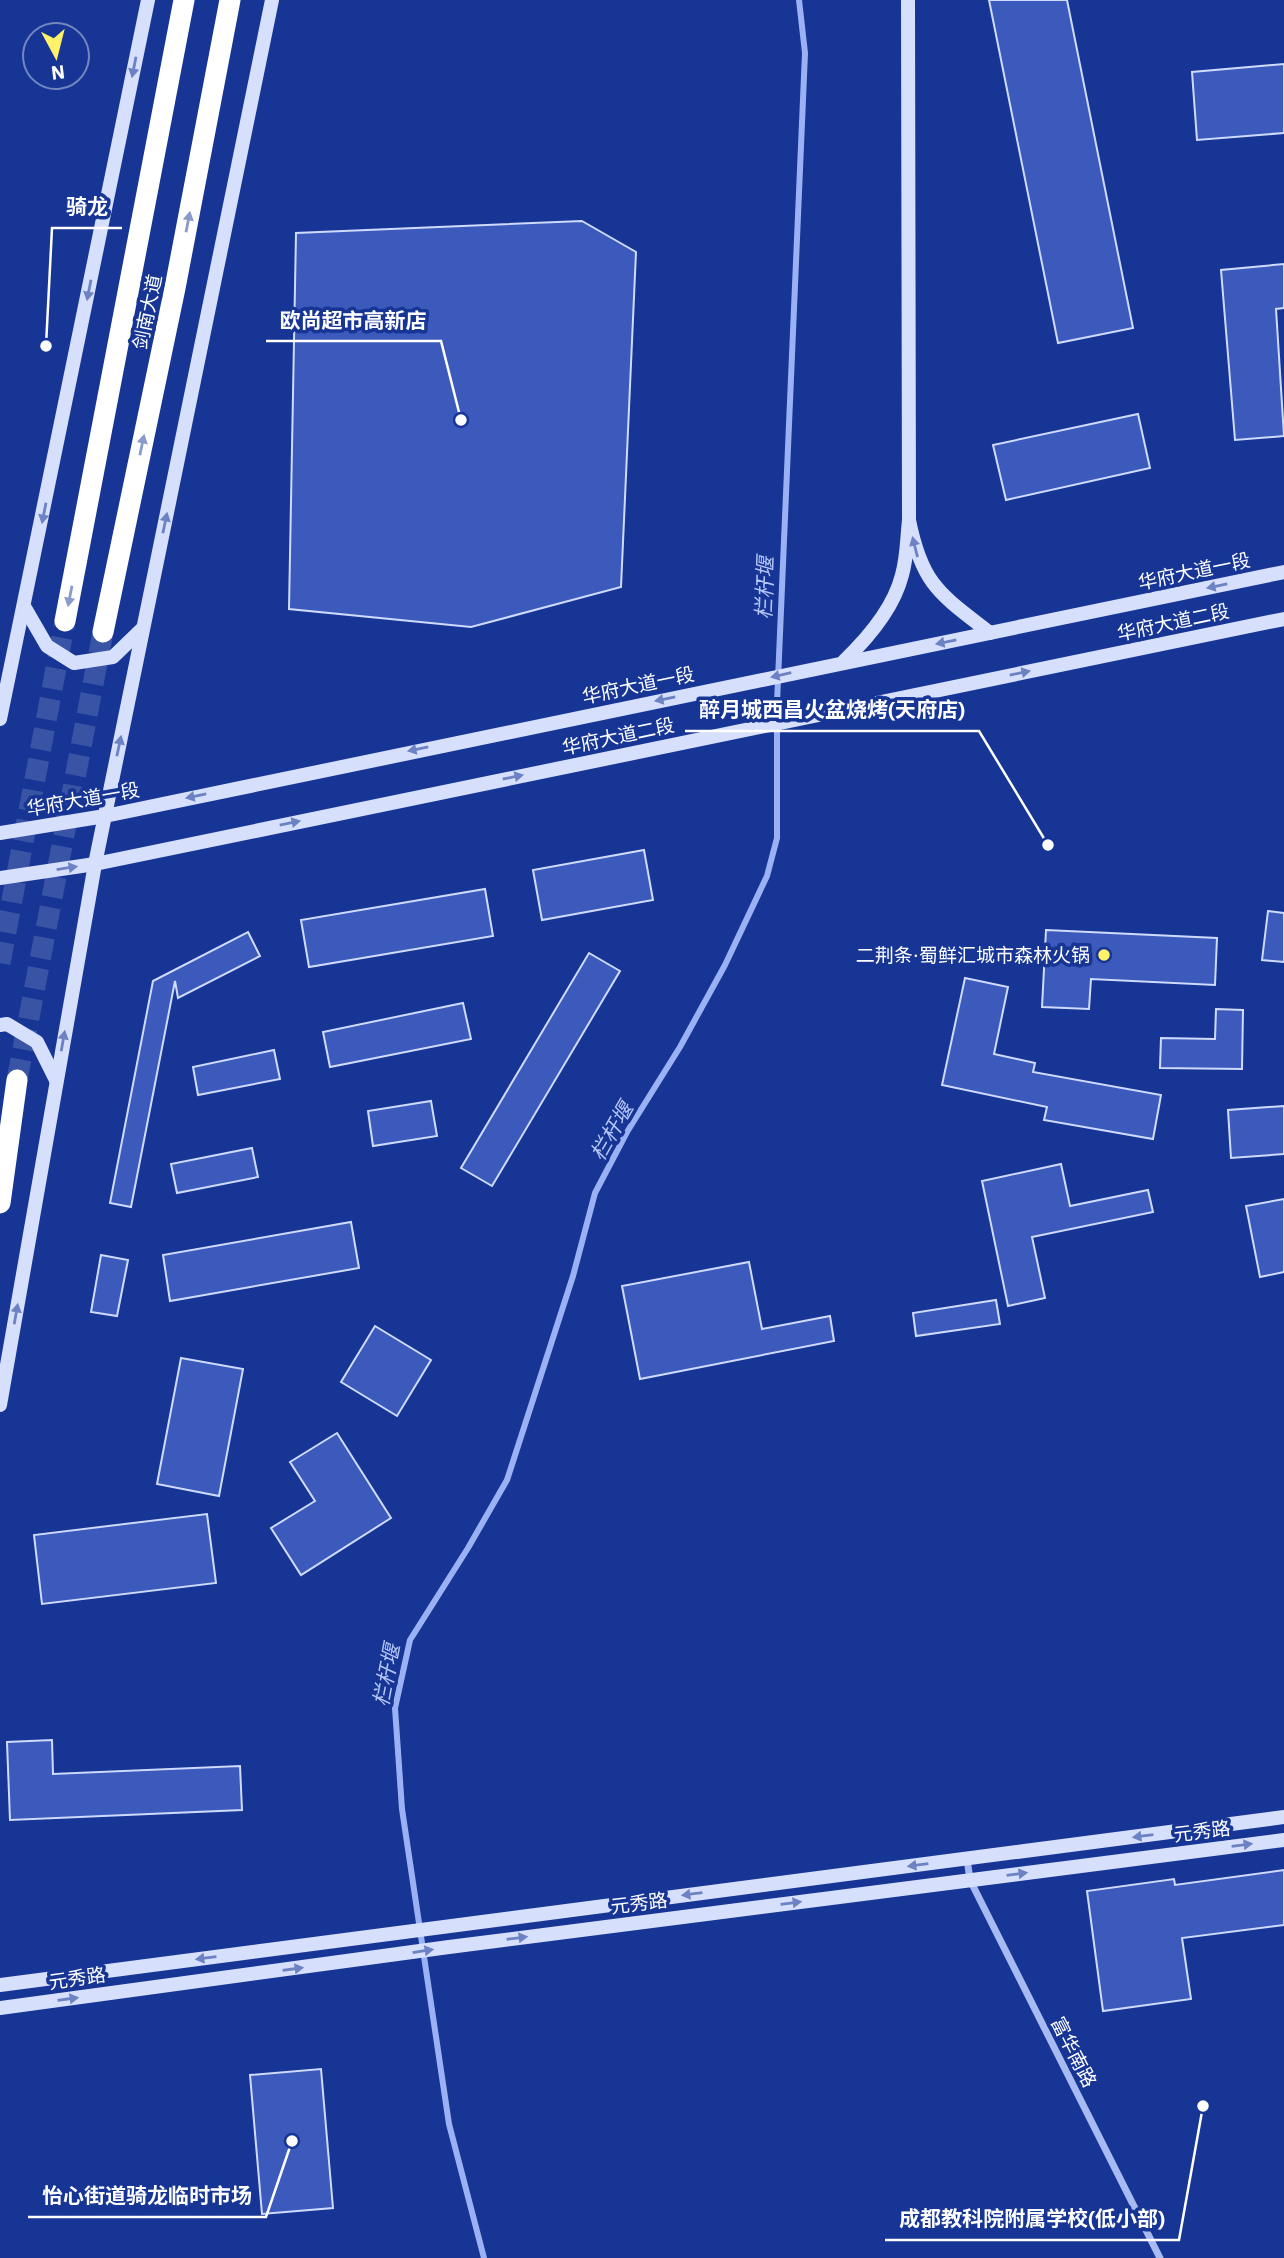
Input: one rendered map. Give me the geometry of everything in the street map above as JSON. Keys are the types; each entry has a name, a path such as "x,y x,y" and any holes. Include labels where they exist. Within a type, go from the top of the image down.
{"highway":[{"name":"剑南大道","path":"65,621 184,0"},
{"name":"剑南大道","path":"103,632 175,288 230,0"},
{"path":"0,1203 17,1080"}],"main road":[{"path":"0,719 25,608 148,0"},
{"path":"0,1405 95,864 272,0"},
{"path":"844,662 887,608 902,576 909,520 908,0"},
{"path":"909,520 916,554 926,576 942,596 990,633"},
{"name":"华府大道一段","path":"0,834 105,816 1284,572"},
{"path":"25,608 47,646 74,663 113,657 143,628"},
{"name":"华府大道二段","path":"0,878 95,864 1284,619"},
{"path":"0,1025 7,1024 37,1042 56,1080"},
{"name":"元秀路","path":"0,1985 1284,1817"},
{"name":"元秀路","path":"0,2008 449,1947 1284,1840"}],"street":[{"name":"富华南路","path":"967,1859 970,1880 1160,2258"}],"building":[{"path":"989,0 1067,0 1133,328 1058,343"},
{"path":"1284,64 1284,133 1197,140 1192,72"},
{"path":"582,221 636,252 621,587 471,627 289,609 296,233"},
{"path":"1284,264 1284,308 1276,309 1284,436 1235,440 1221,270"},
{"path":"1138,414 1150,468 1006,500 993,445"},
{"path":"644,850 653,900 542,920 533,870"},
{"path":"485,889 493,936 309,967 301,920"},
{"path":"1268,911 1284,913 1284,962 1262,960"},
{"path":"1046,930 1217,938 1215,985 1091,979 1089,1009 1042,1007"},
{"path":"248,932 260,956 178,998 175,981 131,1207 110,1203 153,981"},
{"path":"589,953 620,971 492,1186 461,1168"},
{"path":"965,978 1008,987 994,1054 1035,1063 1033,1072 1161,1095 1153,1139 1044,1120 1047,1107 942,1085"},
{"path":"463,1003 471,1039 330,1067 323,1032"},
{"path":"1216,1009 1243,1010 1242,1069 1160,1068 1161,1038 1215,1039"},
{"path":"274,1050 280,1079 198,1095 193,1067"},
{"path":"431,1101 437,1136 373,1146 368,1111"},
{"path":"1284,1106 1284,1154 1231,1158 1228,1110"},
{"path":"252,1148 258,1177 177,1193 171,1164"},
{"path":"1061,1164 1070,1206 1148,1190 1153,1212 1032,1237 1045,1298 1008,1306 982,1181"},
{"path":"1284,1199 1284,1272 1260,1277 1246,1206"},
{"path":"351,1222 359,1268 170,1301 163,1255"},
{"path":"101,1255 128,1260 117,1316 91,1312"},
{"path":"749,1262 762,1329 830,1316 834,1341 640,1379 622,1286"},
{"path":"996,1300 1000,1324 916,1336 913,1313"},
{"path":"375,1326 431,1360 397,1416 341,1382"},
{"path":"181,1358 243,1369 219,1496 157,1484"},
{"path":"337,1433 391,1518 301,1575 271,1528 315,1501 290,1462"},
{"path":"207,1514 216,1583 42,1604 34,1535"},
{"path":"52,1740 53,1774 240,1766 242,1810 10,1820 7,1742"},
{"path":"1284,1870 1284,1925 1182,1938 1191,1999 1103,2011 1087,1891 1174,1879 1175,1885"},
{"path":"321,2069 333,2208 262,2214 250,2075"}],"waterway":[{"name":"栏杆堰","path":"484,2258 449,2124 402,1809 395,1708 410,1640 507,1480 573,1276 595,1193 627,1132 680,1047 725,965 767,876 777,838 777,703 805,53 799,0"}],"tunnel":[{"path":"0,963 65,621"},
{"path":"17,1080 103,632"}],"place":[{"name":"骑龙","path":"46,346"},
{"name":"欧尚超市高新店","path":"461,420"},
{"name":"醉月城西昌火盆烧烤(天府店)","path":"1048,845"},
{"name":"二荆条·蜀鲜汇城市森林火锅","path":"1104,955"},
{"name":"成都教科院附属学校(低小部)","path":"1203,2106"},
{"name":"怡心街道骑龙临时市场","path":"292,2141"}]}
